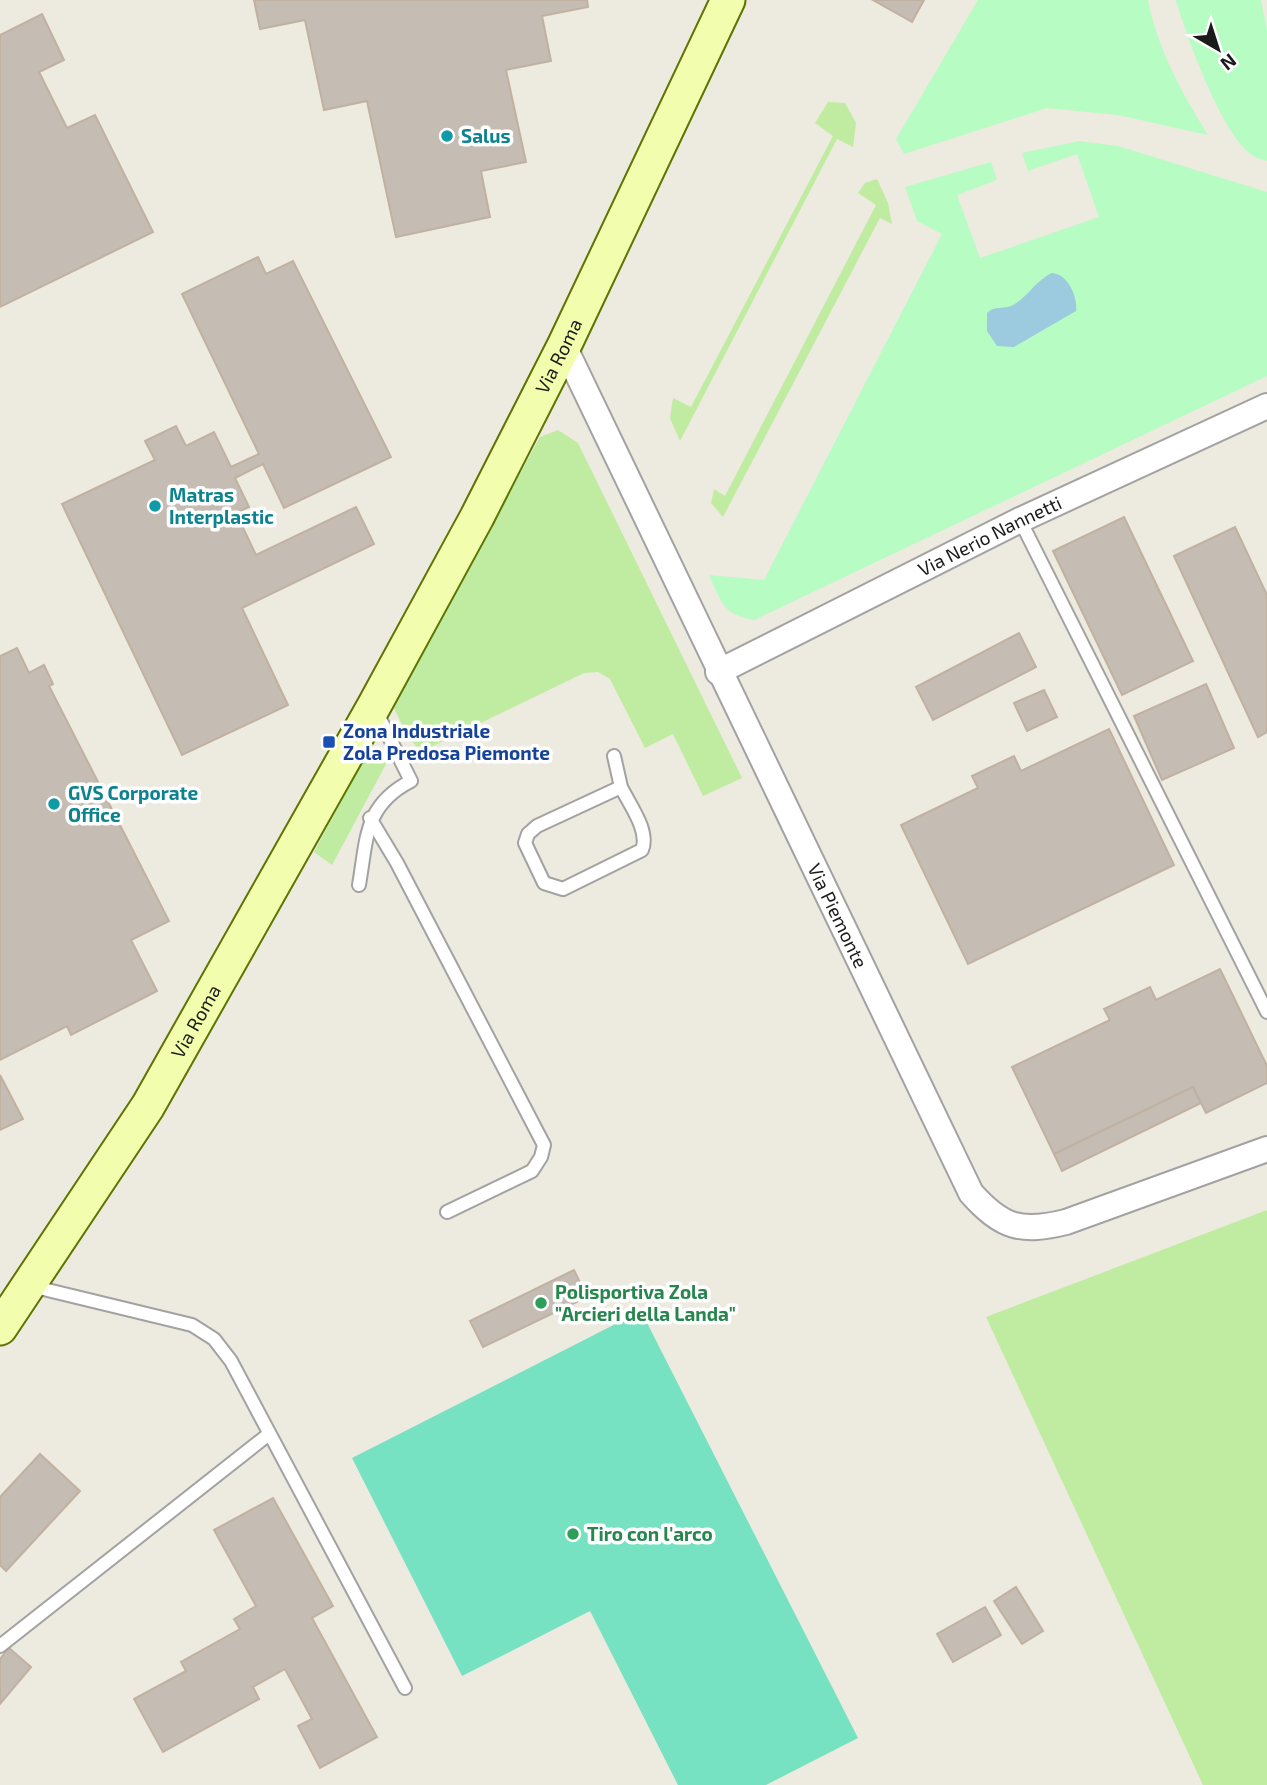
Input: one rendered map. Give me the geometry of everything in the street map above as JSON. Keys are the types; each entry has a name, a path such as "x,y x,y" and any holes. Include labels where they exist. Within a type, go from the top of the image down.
{"street":[{"name":"Via Roma","path":"0,1328 148,1106 374,706 477,517 564,346 728,0"},
{"name":"Via Piemonte","path":"564,346 718,672 971,1193 989,1213 1012,1226 1038,1229 1066,1222 1267,1149"},
{"name":"Via Nerio Nannetti","path":"718,672 1020,520 1267,406"}],"lane":[{"path":"1020,520 1267,1012"},
{"path":"359,885 370,818 394,790 411,781 374,706"},
{"path":"614,756 621,787 641,828 645,844 642,850 563,889 544,883 525,843 528,834 537,826 621,787"},
{"path":"370,818 397,863 544,1145 541,1157 532,1171 447,1212"},
{"path":"30,1286 192,1325 214,1339 231,1361 405,1688"},
{"path":"0,1646 269,1434"}],"green space":[{"path":"978,0 1148,0 1172,70 1208,135 1118,115 1047,108 904,154 896,139"},
{"path":"1176,0 1261,0 1267,30 1267,161 1252,155 1241,144 1217,106"},
{"path":"828,102 845,103 856,123 853,147 837,139 680,441 670,418 673,398 691,407 833,136 815,123"},
{"path":"1079,141 1118,146 1267,192 1267,376 754,620 729,611 709,575 764,580 942,234 917,221 905,187 991,162 997,180 957,195 980,258 1099,217 1077,154 1028,171 1022,153"},
{"path":"877,179 888,203 892,224 880,218 723,517 711,503 714,489 725,496 876,205 858,193 865,183"},
{"path":"558,430 578,443 742,778 703,796 673,734 645,748 610,679 598,672 584,673 429,748 416,746 408,737 393,706 540,437"},
{"path":"369,750 379,752 386,764 332,865 314,852"},
{"path":"1267,1210 1267,1785 1203,1785 986,1317"},
{"name":"Tiro con l'arco","path":"641,1311 858,1738 766,1785 678,1785 590,1611 462,1676 352,1458"}],"water":[{"path":"1052,273 1063,277 1071,287 1076,311 1014,347 997,346 987,331 987,313 1013,305"}],"building":[{"name":"Salus","path":"254,0 587,0 588,7 542,16 551,61 506,70 526,162 481,171 490,217 396,237 367,101 324,110 305,20 260,29"},
{"path":"873,0 924,0 912,22"},
{"path":"42,14 64,60 39,72 67,128 95,115 153,232 0,307 0,35"},
{"name":"Matras Interplastic","path":"258,257 266,274 293,261 391,457 284,508 263,464 235,478 249,507 236,513 256,555 356,507 374,544 242,608 288,705 182,755 62,504 155,460 145,441 176,426 186,446 214,432 231,467 259,454 182,294"},
{"path":"1124,517 1193,661 1122,695 1053,551"},
{"path":"1235,527 1267,595 1267,732 1258,737 1174,556"},
{"path":"1019,633 1036,667 933,720 916,687"},
{"name":"GVS Corporate Office","path":"17,648 29,673 44,665 53,684 49,686 169,921 131,940 157,991 71,1035 67,1026 0,1060 0,656"},
{"path":"1206,684 1234,748 1162,780 1134,716"},
{"path":"1044,690 1057,717 1027,731 1014,703"},
{"path":"1109,729 1174,865 968,964 901,825 978,788 972,776 1014,756 1021,771"},
{"path":"1220,969 1267,1066 1267,1083 1206,1113 1193,1087 1054,1154 1012,1067 1110,1020 1104,1009 1150,987 1156,1000"},
{"path":"0,1075 23,1119 0,1130"},
{"path":"1193,1087 1201,1103 1062,1171 1054,1154"},
{"name":"Polisportiva Zola \"Arcieri della Landa\"","path":"574,1270 587,1297 483,1347 470,1321"},
{"path":"40,1454 80,1491 6,1571 0,1565 0,1497"},
{"path":"273,1498 333,1606 312,1618 377,1737 320,1768 298,1726 312,1719 285,1669 253,1687 259,1699 163,1752 134,1699 186,1671 181,1662 240,1629 234,1619 256,1606 214,1530"},
{"path":"1016,1587 1043,1631 1022,1644 994,1601"},
{"path":"985,1607 1001,1635 953,1662 937,1634"},
{"path":"9,1648 31,1667 0,1704 0,1659"}],"place":[{"name":"Salus","path":"447,136"},
{"name":"Matras Interplastic","path":"155,506"},
{"name":"Zona Industriale Zola Predosa Piemonte","path":"329,742"},
{"name":"GVS Corporate Office","path":"54,804"},
{"name":"Polisportiva Zola \"Arcieri della Landa\"","path":"541,1303"},
{"name":"Tiro con l'arco","path":"573,1534"}]}
